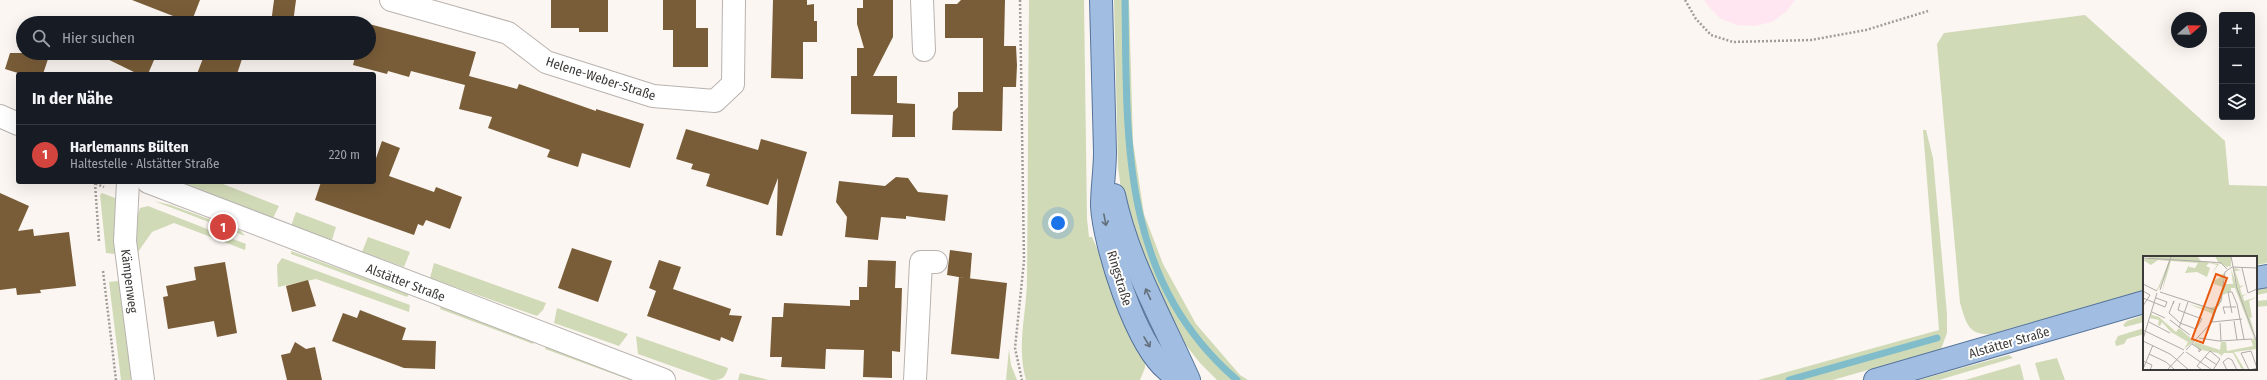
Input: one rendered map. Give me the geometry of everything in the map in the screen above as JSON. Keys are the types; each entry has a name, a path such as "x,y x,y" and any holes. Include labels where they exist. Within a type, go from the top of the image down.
{"main road":[{"name":"Ringstraße","path":"1102,0 1105,154 1102,207 1111,251 1121,288 1135,323 1153,352 1167,370 1186,380"},
{"name":"Ringstraße","path":"1105,154 1128,246 1148,295 1167,330 1189,380"},
{"path":"2257,278 2267,276"},
{"name":"Alstätter Straße","path":"1875,380 2143,302"}],"street":[{"name":"Helene-Weber-Straße","path":"391,0 508,33 546,62 646,94 715,102 733,84 734,0"},
{"path":"922,0 924,50"},
{"path":"0,116 16,123"},
{"name":"Kämpenweg","path":"128,184 125,241 143,380"},
{"name":"Alstätter Straße","path":"153,184 664,380"},
{"path":"915,380 921,262 936,262"}],"path":[{"path":"1020,0 1024,261 1015,348 1022,380"},
{"path":"1685,0 1696,19 1711,35 1733,42 1811,40 1866,30 1928,11"}],"shaded area":[{"path":"1704,0 1795,0 1787,11 1772,22 1755,26 1737,25 1721,19"}],"green space":[{"path":"1029,0 1084,0 1087,219 1089,237 1092,237 1145,358 1145,368 1140,380 1026,380 1023,367 1022,342 1027,291"},
{"path":"1114,0 1129,0 1133,142 1144,214 1163,264 1196,324 1240,375 1248,380 1217,380 1200,363 1177,334 1159,302 1122,197 1118,167"},
{"path":"2085,15 2225,141 2229,185 2267,186 2267,263 2257,265 2257,256 2143,256 2143,291 1991,334 1977,333 1966,322 1960,303 1937,44 1944,33"},
{"path":"1923,130 1926,130 1933,158 1947,314 1947,333 1941,349 1833,380 1758,380 1939,330"},
{"path":"187,184 223,184 279,206 273,218"},
{"path":"102,193 115,198 118,208 115,254 106,253 100,195"},
{"path":"154,201 171,205 241,231 245,236"},
{"path":"148,206 246,244 245,250 174,223 152,232 138,252 135,241 136,219 140,208"},
{"path":"296,212 336,227 332,240 291,226"},
{"path":"368,237 410,252 404,267 362,252"},
{"path":"291,251 409,294 407,297 291,254"},
{"path":"282,258 410,305 409,312 316,279 278,287 277,265"},
{"path":"434,263 546,303 543,310 537,316 430,278"},
{"path":"118,281 123,285 135,380 121,380 109,282"},
{"path":"2267,287 2267,293 2257,295 2257,289"},
{"path":"2267,300 2267,306 2257,307 2257,301"},
{"path":"441,306 535,340 533,344 440,309"},
{"path":"557,308 628,334 619,346 554,323"},
{"path":"2143,315 2143,322 2125,327 2123,325 2127,321"},
{"path":"2143,328 2143,334 2127,339 2124,344 2116,346 2115,342 2118,336"},
{"path":"636,336 728,368 727,372 722,378 711,380 638,354"},
{"path":"547,344 642,380 630,380 545,349"},
{"path":"1009,349 1011,365 1017,380 1006,380"},
{"path":"2009,355 2013,358 1939,380 1918,380"},
{"path":"2057,358 2065,380 2040,380 2035,363"},
{"path":"2020,364 2024,380 1965,380"},
{"path":"740,373 769,380 738,380"}],"building":[{"path":"132,0 200,0 194,16 173,16"},
{"path":"274,0 296,0 294,16 272,16"},
{"path":"551,0 608,0 608,32 579,32 579,28 551,28"},
{"path":"663,0 696,0 696,28 708,28 708,67 673,67 673,30 663,30"},
{"path":"773,0 807,0 807,5 814,4 814,21 817,21 817,42 803,42 803,79 771,78"},
{"path":"863,0 893,0 893,37 873,76 897,76 897,103 915,104 915,137 892,137 893,115 851,114 851,76 857,76 857,48 864,48 857,24 857,8 863,8"},
{"path":"961,0 1005,0 1004,46 1016,46 1017,65 1016,87 1003,87 1002,131 952,130 953,112 958,107 958,92 983,92 983,38 945,38 945,4 957,4"},
{"path":"376,26 476,52 469,76 517,89 519,84 596,111 596,109 644,124 630,168 582,153 578,167 547,157 550,150 488,128 492,117 459,109 465,85 411,71 409,77 388,71 387,74 353,65 354,60 376,60"},
{"path":"10,53 16,53 16,60 48,60 44,72 16,72 5,69"},
{"path":"109,60 154,60 149,72 134,72"},
{"path":"202,60 242,60 238,72 198,72"},
{"path":"686,129 758,150 761,139 807,152 782,236 776,235 778,178 768,205 706,186 710,174 691,169 693,164 676,159"},
{"path":"382,141 400,148 389,176 434,192 436,187 462,197 450,229 426,220 423,226 418,224 414,235 315,200 320,184 376,184 376,158"},
{"path":"896,177 908,178 918,192 948,195 945,221 906,216 906,219 881,217 878,240 845,237 847,217 836,202 839,181 885,186"},
{"path":"0,193 29,206 18,231 33,229 34,236 69,232 76,286 40,290 41,293 17,295 16,288 0,290"},
{"path":"572,248 612,261 598,302 558,288"},
{"path":"950,250 972,253 970,279 947,275"},
{"path":"659,260 681,267 673,289 731,309 729,315 742,316 733,342 721,337 720,341 647,316 656,291 649,288"},
{"path":"868,260 896,261 895,288 902,288 900,352 892,351 892,378 863,377 864,350 826,349 825,369 781,367 782,357 770,357 772,317 783,317 784,303 850,306 850,300 859,300 859,287 867,287"},
{"path":"225,262 237,333 217,337 214,321 168,329 163,297 168,296 166,286 196,280 194,267"},
{"path":"959,277 1007,283 999,359 951,354"},
{"path":"308,280 316,306 292,312 286,286"},
{"path":"360,310 406,328 402,340 436,341 435,369 404,368 332,341 343,313 357,318"},
{"path":"295,342 306,349 315,347 322,380 287,380 281,355 290,353"}],"waterway":[{"path":"1125,0 1127,105 1130,156 1138,205 1151,253 1170,298 1199,340 1237,380"},
{"path":"1789,380 1937,338"}],"place":[{"name":"Harlemanns Bülten","path":"223,227"}]}
